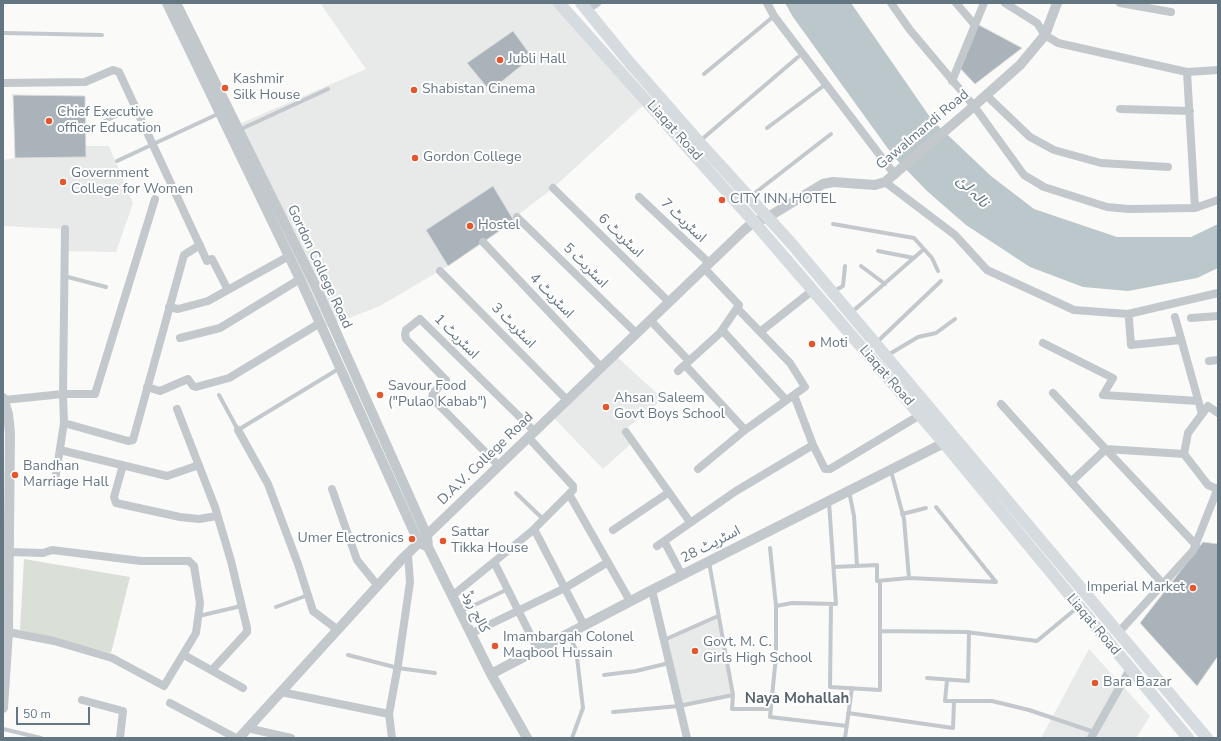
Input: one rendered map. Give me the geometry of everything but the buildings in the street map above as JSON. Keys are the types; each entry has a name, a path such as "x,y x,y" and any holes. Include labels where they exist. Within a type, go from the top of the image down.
{"main road":[{"name":"Liaqat Road","path":"560,3 754,222 944,443 1188,738"},
{"name":"Liaqat Road","path":"588,5 629,62 699,142 768,217 1207,738"}],"street":[{"name":"Gordon College Road","path":"167,3 221,113 424,542"},
{"name":"Gordon College Road","path":"176,3 319,294 424,542"},
{"path":"767,3 774,16 895,174"},
{"path":"891,3 910,30 952,81 970,110 1024,175 1044,187 1107,207 1129,209 1195,208 1218,200"},
{"path":"956,3 974,24"},
{"path":"952,81 974,24 984,3"},
{"path":"1005,3 1037,23 1045,35 1066,46 1187,72 1218,70"},
{"name":"Gawalmandi Road","path":"768,217 823,184 833,182 875,185 885,182 970,110 1020,65 1045,35 1057,3"},
{"path":"1120,3 1171,12"},
{"path":"3,83 85,82 117,70 207,261 212,259 228,290"},
{"path":"1187,72 1195,208"},
{"path":"986,95 1030,137 1054,150 1101,163 1168,167"},
{"path":"1120,109 1190,111"},
{"path":"885,182 954,235 987,270 1074,310 1128,314 1218,293"},
{"name":"اسٹریٹ 6","path":"552,188 669,302"},
{"name":"اسٹریٹ 7","path":"639,197 706,266 739,305 737,308"},
{"path":"3,708 8,632 8,509 10,434 8,414 3,399 68,393 95,394 155,199"},
{"name":"اسٹریٹ 5","path":"517,216 636,334"},
{"name":"D.A.V. College Road","path":"237,738 408,554 424,542 531,434 706,266 754,222 768,217"},
{"path":"55,480 64,423 65,229"},
{"name":"اسٹریٹ 4","path":"483,242 601,367"},
{"path":"64,423 128,441 133,440 184,255 200,245"},
{"path":"169,307 178,308 208,301 289,256"},
{"name":"اسٹریٹ 3","path":"440,271 567,400"},
{"path":"180,338 220,328 300,279"},
{"path":"760,332 813,290"},
{"path":"678,371 722,330 737,308 790,363 805,387 745,430 698,469"},
{"path":"1191,318 1218,316"},
{"path":"1175,317 1202,414"},
{"name":"اسٹریٹ 1","path":"499,466 432,398 433,393 446,380 406,339 406,330 420,319 531,434"},
{"path":"1129,319 1132,345 1181,340"},
{"path":"650,320 745,430"},
{"path":"147,387 160,391 188,379 193,386 196,387 229,378 320,323"},
{"path":"722,330 786,400"},
{"path":"1043,343 1112,378 1103,395 1198,401"},
{"path":"1053,393 1196,545"},
{"path":"794,395 822,467 825,469 830,469 920,415"},
{"path":"1001,404 1163,584"},
{"path":"1118,633 1193,551 1196,545 1218,488 1208,485 1184,454 1188,433 1208,406 1218,413"},
{"path":"177,409 199,465 232,562 247,632 212,670"},
{"path":"238,430 268,484 313,611 338,630"},
{"path":"626,432 690,522"},
{"path":"452,596 534,529 573,490 573,486 531,434"},
{"name":"اسٹریٹ 28","path":"491,674 652,590 944,443"},
{"path":"682,575 660,543 736,491 813,445"},
{"path":"1071,482 1106,449 1184,454"},
{"path":"60,450 167,476 199,465"},
{"path":"123,465 114,497 116,503 180,517 199,519 217,516"},
{"path":"332,489 357,560 378,586"},
{"path":"613,530 668,493"},
{"path":"569,494 630,602"},
{"path":"534,529 584,626"},
{"name":"کالج روڈ","path":"424,542 491,674 527,738"},
{"path":"8,632 54,641 112,658 164,686 196,633 200,603 194,566 189,561 141,561 52,550 43,553 9,552"},
{"path":"392,738 389,714 398,668 410,582 408,554"},
{"path":"494,562 538,650"},
{"path":"470,634 565,588 608,562"},
{"path":"652,590 687,738"},
{"path":"184,655 243,688"},
{"path":"1092,735 1130,669"},
{"path":"281,692 389,714"},
{"path":"82,700 124,711 120,738"},
{"path":"170,703 237,738"},
{"path":"247,728 291,738"}],"lane":[{"path":"704,74 774,16"},
{"path":"3,33 102,34"},
{"path":"699,142 798,57"},
{"path":"766,128 826,84"},
{"path":"239,130 328,89"},
{"path":"101,123 135,107"},
{"path":"117,161 221,113"},
{"path":"749,197 831,134"},
{"path":"833,224 914,238 932,258 938,271"},
{"path":"850,313 924,249"},
{"path":"878,251 914,258"},
{"path":"832,292 843,286 845,266"},
{"path":"861,266 885,284"},
{"path":"64,276 106,287"},
{"path":"875,344 941,281"},
{"path":"886,356 918,337 936,333 955,319"},
{"path":"219,395 238,430 340,367"},
{"path":"891,470 902,514 909,578"},
{"path":"849,491 854,516 857,566"},
{"path":"516,493 544,520"},
{"path":"776,606 792,603 836,604 828,501"},
{"path":"880,581 909,578 996,582 936,507"},
{"path":"902,514 926,508"},
{"path":"770,548 776,606 776,656 770,717 847,726"},
{"path":"709,561 733,695 732,709 770,709"},
{"path":"830,604 830,687 880,690 880,581 877,581 877,565 834,567"},
{"path":"460,612 508,590"},
{"path":"276,606 308,595"},
{"path":"198,616 241,606"},
{"path":"880,632 969,632 1037,641 1079,607"},
{"path":"663,640 718,616"},
{"path":"927,678 968,681 969,632"},
{"path":"568,634 576,649 583,708 572,738"},
{"path":"348,655 398,668 435,673"},
{"path":"604,675 636,671 669,663"},
{"path":"947,680 945,701 992,701 1029,710 1092,735"},
{"path":"845,738 852,688"},
{"path":"613,712 679,706 733,695"},
{"path":"848,714 953,728 954,702"},
{"path":"3,729 41,738"}],"shaded area":[{"name":"Gordon College","path":"320,3 559,3 647,102 553,188 483,242 448,266 380,306 326,327 230,128 366,69"},
{"name":"Government College for Women","path":"86,146 109,146 133,203 116,252 65,251 65,229 3,226 3,160 15,158 85,157"},
{"name":"Ahsan Saleem Govt Boys School","path":"614,354 663,399 626,429 633,442 603,469 551,415"},
{"path":"24,559 130,577 111,653 20,630"},
{"name":"Govt. M. C. Girls High School","path":"718,616 733,695 679,706 663,640"},
{"name":"Bara Bazar","path":"1089,649 1150,716 1136,738 1041,738"}],"water":[{"name":"نالہ لئ","path":"785,3 851,3 932,120 991,176 1034,209 1117,237 1191,237 1218,224 1218,268 1197,278 1128,291 1083,287 1030,267 966,225 927,191 894,157 793,17"}],"place":[{"name":"Jubli Hall","path":"500,60"},
{"name":"Kashmir Silk House","path":"225,88"},
{"name":"Shabistan Cinema","path":"414,90"},
{"name":"Chief Executive officer Education","path":"49,121"},
{"name":"Gordon College","path":"415,158"},
{"name":"Government College for Women","path":"63,182"},
{"name":"CITY INN HOTEL","path":"722,200"},
{"name":"Hostel","path":"470,226"},
{"name":"Moti","path":"812,344"},
{"name":"Savour Food (\"Pulao Kabab\")","path":"380,395"},
{"name":"Ahsan Saleem Govt Boys School","path":"606,407"},
{"name":"Bandhan Marriage Hall","path":"15,475"},
{"name":"Umer Electronics","path":"412,539"},
{"name":"Sattar Tikka House","path":"443,541"},
{"name":"Imperial Market","path":"1193,588"},
{"name":"Imambargah Colonel Maqbool Hussain","path":"495,646"},
{"name":"Govt. M. C. Girls High School","path":"695,651"},
{"name":"Bara Bazar","path":"1095,683"}],"district":[{"name":"Naya Mohallah","path":"797,699"}]}
